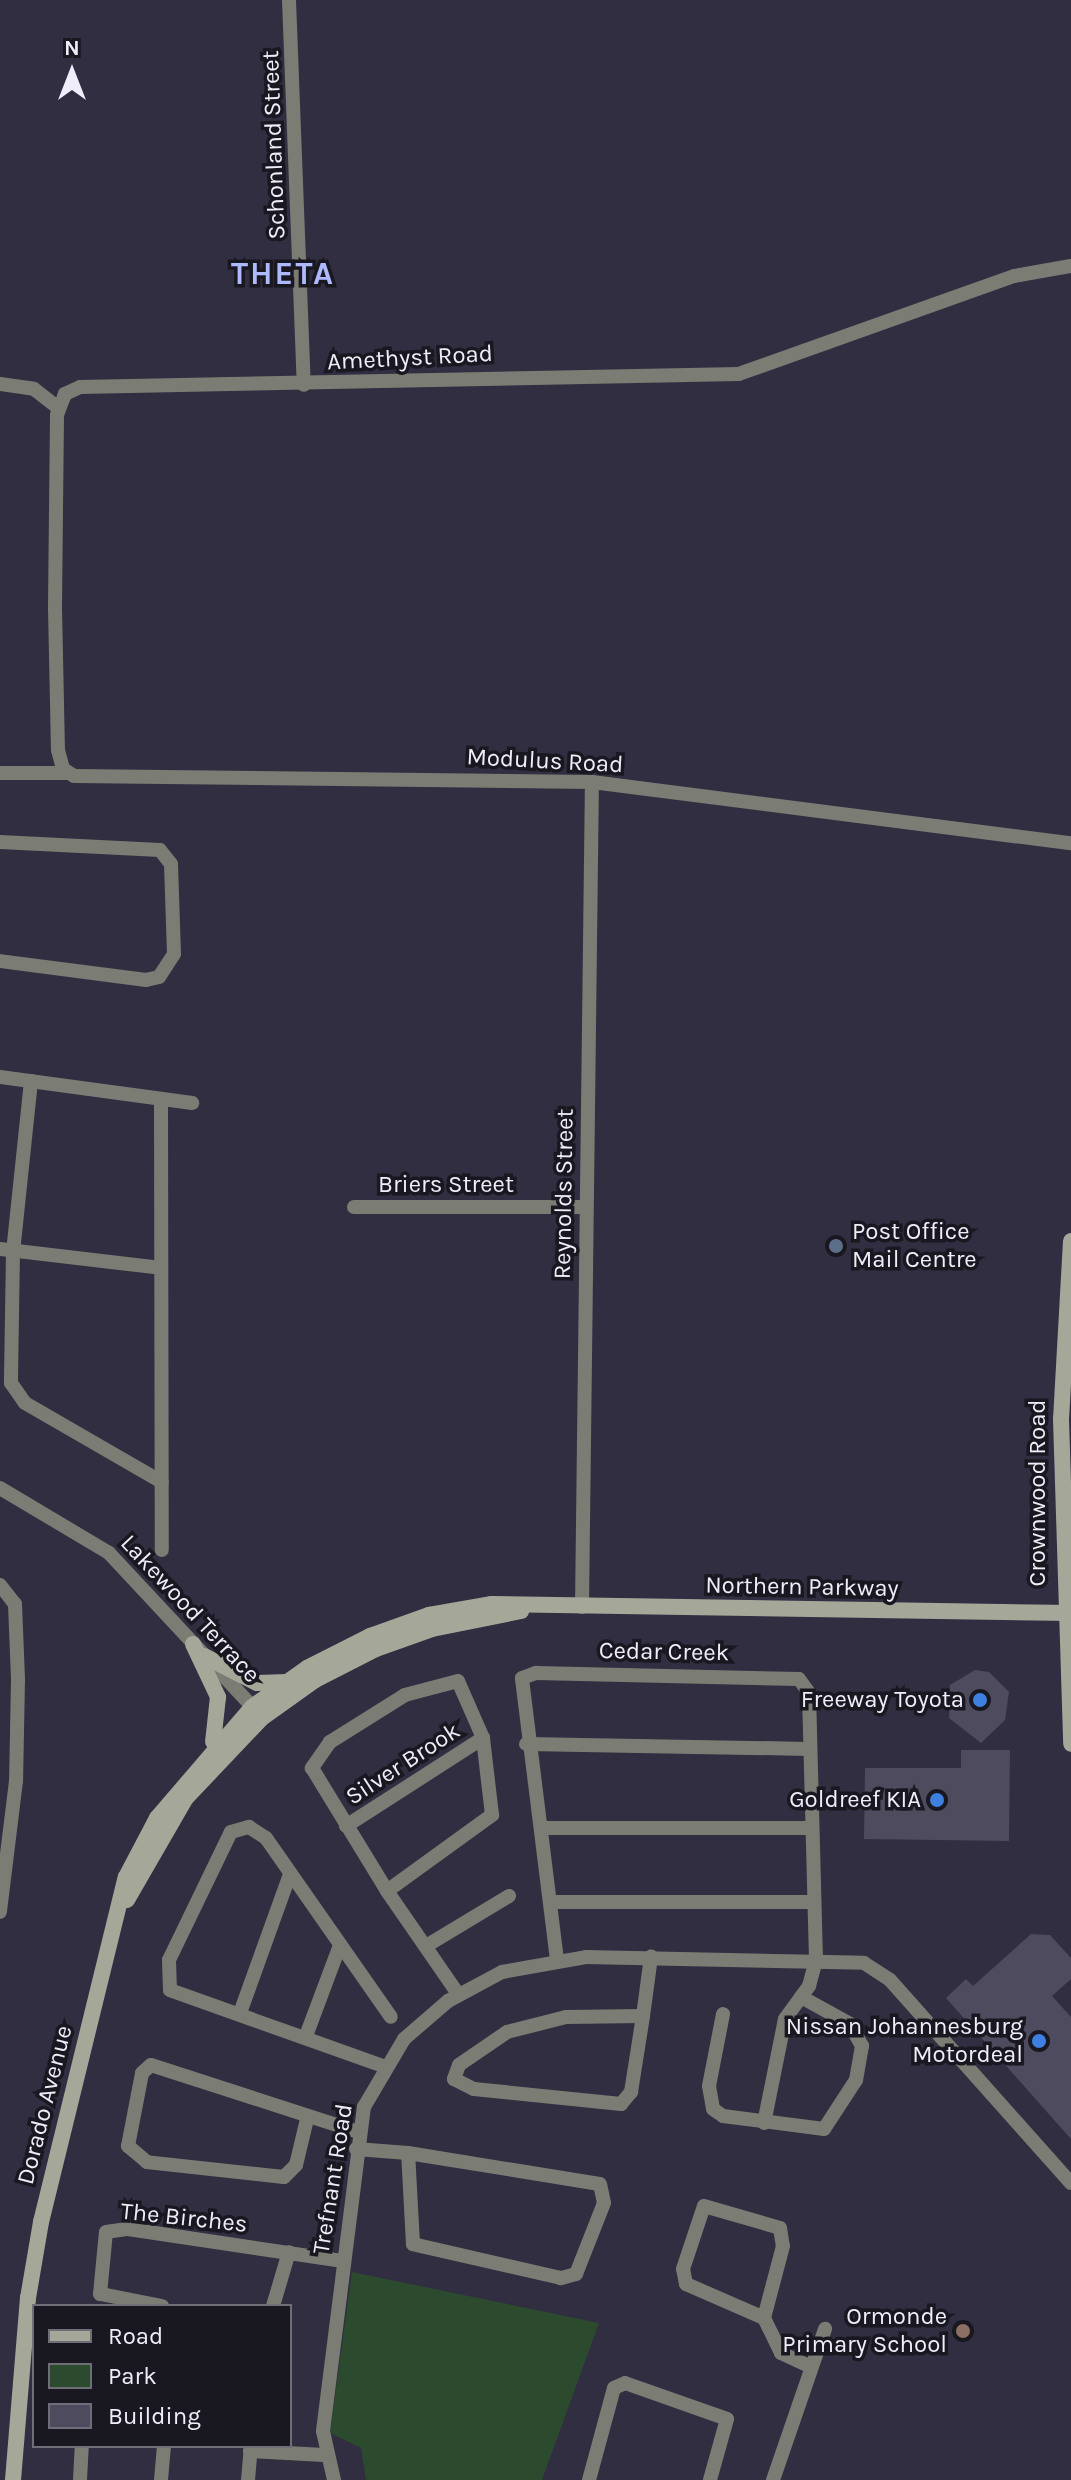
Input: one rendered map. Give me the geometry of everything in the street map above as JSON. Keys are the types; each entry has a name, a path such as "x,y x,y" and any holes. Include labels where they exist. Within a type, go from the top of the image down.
{"street":[{"name":"Schonland Street","path":"289,0 304,385"},
{"name":"Amethyst Road","path":"58,408 65,394 92,385 304,385 475,375 739,374 1014,276 1071,266"},
{"path":"0,384 34,389 58,408 56,723 67,773"},
{"name":"Modulus Road","path":"0,773 592,782 1071,843"},
{"name":"Reynolds Street","path":"582,1607 592,782"},
{"path":"0,842 160,850 171,864 174,954 159,977 146,980 0,961"},
{"path":"0,1077 192,1103"},
{"path":"31,1081 7,1250 9,1364 16,1393 162,1482"},
{"path":"161,1099 162,1550"},
{"name":"Briers Street","path":"354,1207 586,1207"},
{"name":"Crownwood Road","path":"1071,1241 1061,1419 1071,1744"},
{"path":"7,1250 161,1268"},
{"name":"Lakewood Terrace","path":"0,1488 102,1548 257,1712"},
{"path":"0,1585 12,1598 17,1619 16,1781 0,1912"},
{"name":"Northern Parkway","path":"257,1712 288,1682 370,1636 429,1615 492,1604 533,1608 1067,1613"},
{"name":"Northern Parkway","path":"257,1712 376,1649 432,1629 533,1608"},
{"path":"199,1650 257,1683 288,1682"},
{"path":"199,1650 219,1707 209,1751"},
{"name":"Cedar Creek","path":"557,1960 543,1828 519,1693 526,1675 783,1676 799,1679 809,1693 809,1828 816,1960"},
{"name":"Silver Brook","path":"387,1891 490,1819 483,1738 458,1681 405,1695 372,1715 313,1761 316,1779 387,1891 458,1994"},
{"name":"Dorado Avenue","path":"13,2480 33,2266 111,1934 137,1852 209,1751 257,1712"},
{"name":"Dorado Avenue","path":"111,1934 186,1798 257,1712"},
{"name":"Silver Brook","path":"346,1826 483,1738"},
{"path":"526,1744 809,1749"},
{"path":"383,2066 306,2036 174,1993 166,1977 169,1960 236,1827 266,1838 391,2017"},
{"path":"543,1828 809,1828"},
{"path":"240,2013 290,1874"},
{"path":"426,1946 509,1896"},
{"path":"553,1902 811,1902"},
{"path":"306,2036 340,1945"},
{"path":"643,2016 566,2017 519,2028 471,2055 454,2079 474,2089 621,2104 631,2092 643,2016 651,1957"},
{"name":"Trefnant Road","path":"334,2480 324,2455 342,2261 359,2132 383,2066 404,2039 458,1994 515,1968 557,1960 651,1957 858,1961 884,1974 1071,2183"},
{"path":"764,2123 785,2019 801,1997 816,1960"},
{"path":"723,2014 710,2103 723,2116 824,2129 856,2080 862,2057 857,2033 801,1997"},
{"path":"307,2119 295,2169 284,2177 147,2162 128,2146 139,2085 151,2065 307,2119 359,2132"},
{"path":"356,2149 408,2153 600,2184 604,2203 576,2274 561,2278 413,2244 408,2153"},
{"path":"764,2318 686,2284 683,2269 704,2206 782,2231 764,2318 781,2353 811,2367"},
{"name":"The Birches","path":"152,2304 100,2294 106,2232 128,2229 342,2261"},
{"path":"274,2304 289,2252"},
{"path":"773,2480 825,2329"},
{"path":"589,2480 614,2388 633,2383 727,2419 710,2480"},
{"path":"80,2480 82,2448"},
{"path":"161,2480 164,2448"},
{"path":"248,2480 250,2449 324,2455"}],"green space":[{"path":"352,2272 599,2323 542,2480 366,2480 361,2448 330,2433"}],"building":[{"name":"Freeway Toyota","path":"975,1670 989,1672 1009,1692 1005,1720 981,1743 949,1718 950,1685"},
{"name":"Goldreef KIA","path":"961,1750 1010,1750 1009,1841 864,1839 865,1768 961,1768"},
{"name":"Nissan Johannesburg Motordeal","path":"1031,1934 1050,1935 1071,1958 1071,1979 1052,1996 1071,2017 1071,2139 946,1998 966,1979 973,1986"}],"place":[{"name":"Post Office Mail Centre","path":"836,1246"},
{"name":"Freeway Toyota","path":"980,1700"},
{"name":"Goldreef KIA","path":"937,1800"},
{"name":"Nissan Johannesburg Motordeal","path":"1039,2041"},
{"name":"Ormonde Primary School","path":"963,2331"}],"district":[{"name":"THETA","path":"283,274"}]}
